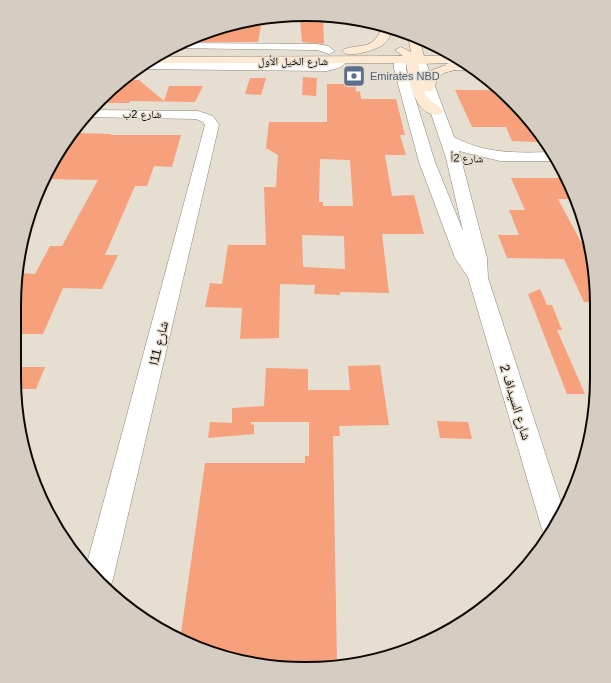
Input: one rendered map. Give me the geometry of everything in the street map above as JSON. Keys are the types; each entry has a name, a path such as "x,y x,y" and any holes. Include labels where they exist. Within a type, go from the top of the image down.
{"main road":[{"path":"344,58 363,48 380,42 386,33"},
{"path":"276,60 293,57 375,56 406,50 436,53"},
{"path":"406,50 419,95 427,105 436,111"},
{"name":"شارع الخيل الأول","path":"406,50 454,63"},
{"name":"شارع الخيل الأول","path":"160,61 344,58 406,50 431,50"},
{"name":"شارع الخيل الأول","path":"176,52 329,51 344,58"},
{"path":"344,58 403,78"},
{"path":"428,88 436,72 455,63"}],"street":[{"path":"189,46 317,47 324,48 329,51"},
{"name":"شارع السيداف 2","path":"406,50 403,78 427,162 464,258 478,278"},
{"name":"شارع السيداف 2","path":"406,50 428,88 454,158 478,258 478,278 553,519"},
{"path":"150,67 327,67 336,65 344,58"},
{"name":"شارع 2ب","path":"95,114 198,114"},
{"name":"شارع 11ا","path":"99,574 212,129 211,122 198,114"},
{"name":"شارع 2أ","path":"420,134 434,152 454,158 483,159 501,157 548,157"},
{"name":"شارع 2أ","path":"448,140 471,151 501,157"}],"building":[{"path":"300,21 323,22 324,44 302,42"},
{"path":"250,26 261,26 258,42 199,42 214,36"},
{"path":"303,77 317,78 316,96 302,95"},
{"path":"250,78 266,78 261,95 245,94"},
{"path":"132,80 139,80 164,101 169,86 203,86 195,102 130,101 129,103 105,103"},
{"path":"327,84 349,84 349,86 356,86 356,92 360,91 361,99 396,99 405,135 400,135 406,155 385,155 392,196 414,195 424,234 382,234 389,293 340,292 340,295 314,294 315,285 280,284 279,338 240,339 242,308 205,307 210,283 222,284 228,245 266,245 264,187 276,187 278,155 266,148 269,122 327,122","holes":["320,159 350,160 353,206 323,206 323,202 319,202","302,235 344,236 345,269 303,267"]},
{"path":"455,90 491,90 507,104 538,142 512,141 506,127 472,127"},
{"path":"79,133 111,135 181,135 172,167 154,166 147,186 135,186 105,255 118,255 102,289 63,288 43,334 21,334 23,273 35,274 50,246 62,246 98,180 50,179 59,163"},
{"path":"511,178 560,178 569,199 558,199 581,242 583,242 585,250 588,268 590,302 584,302 564,259 507,258 498,235 519,235 509,210 525,210"},
{"path":"540,289 547,305 552,305 562,330 557,330 585,394 567,394 528,294"},
{"path":"380,365 389,425 339,426 340,436 333,436 337,660 306,662 268,660 250,657 214,647 181,633 205,463 305,463 305,456 309,456 309,422 251,422 251,424 254,425 254,434 208,438 210,422 232,423 232,408 264,406 266,368 308,369 308,390 350,390 348,366"},
{"path":"21,367 45,367 36,389 22,389"},
{"path":"437,421 468,422 472,439 440,438"}],"place":[{"name":"Emirates NBD","path":"354,76"}]}
